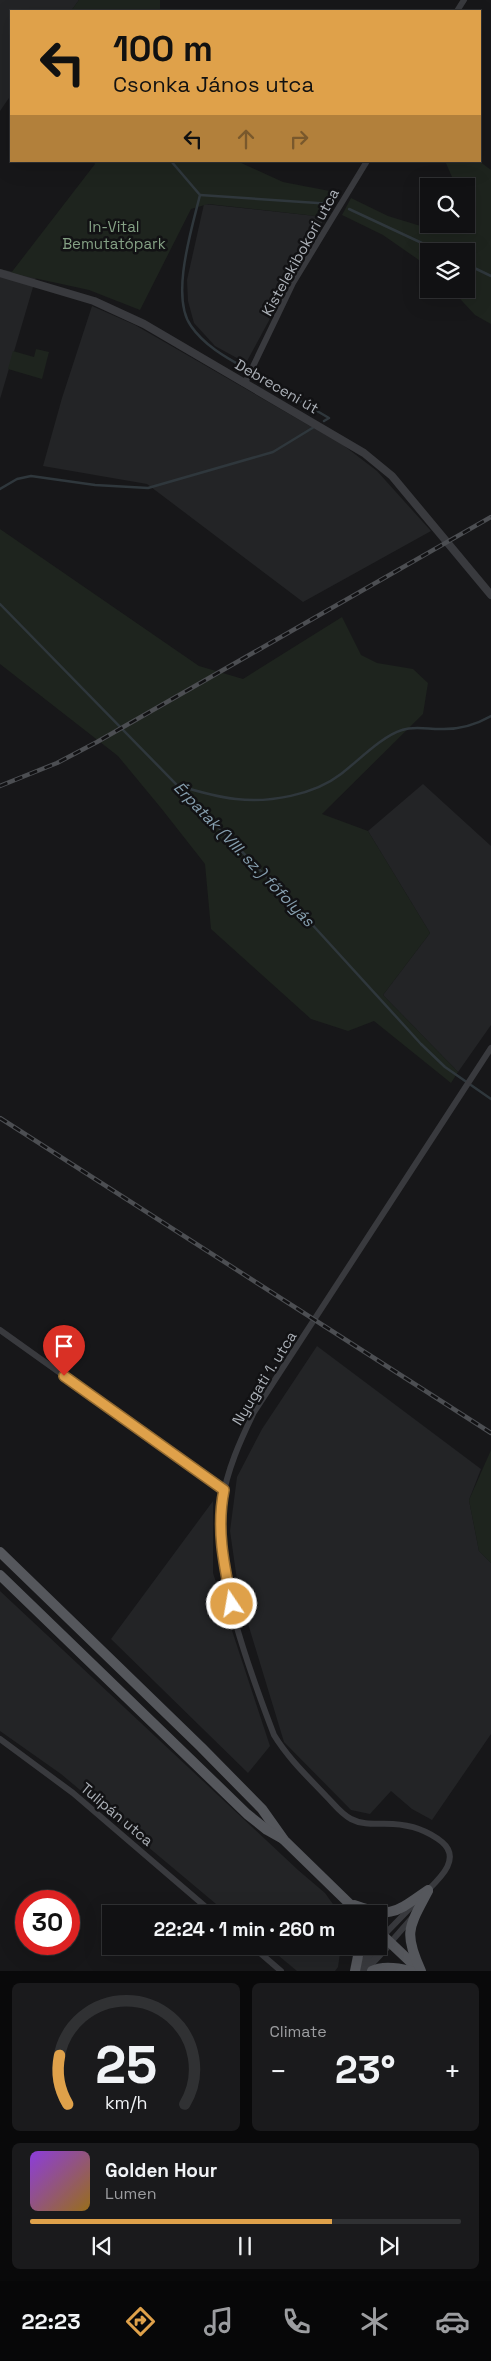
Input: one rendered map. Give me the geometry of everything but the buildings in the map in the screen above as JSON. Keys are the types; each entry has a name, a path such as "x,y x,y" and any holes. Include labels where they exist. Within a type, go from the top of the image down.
{"main road":[{"path":"0,1552 214,1760 262,1809 284,1840 348,1903 386,1914 405,1906 428,1890"},
{"path":"0,1575 248,1814 266,1830 284,1840"},
{"path":"420,1971 412,1952 409,1934 428,1890"},
{"path":"387,1942 420,1971"},
{"path":"357,1971 359,1955"},
{"path":"372,1971 377,1968 411,1971"}],"street":[{"name":"Kistelekibokori utca","path":"245,383 294,283 366,162"},
{"name":"Debreceni út","path":"0,273 94,301 144,324 356,448 382,466 491,595"},
{"name":"Nyugati 1. utca","path":"387,1934 448,1867 450,1856 443,1843 426,1831 415,1827 362,1823 349,1818 290,1758 274,1735 236,1623 224,1567 220,1523 224,1490 235,1455 254,1412 491,1048"},
{"path":"0,1330 224,1490"},
{"name":"Tulipán utca","path":"0,1739 73,1794 203,1905"},
{"path":"262,1955 281,1971"},
{"path":"357,1971 369,1955"},
{"path":"364,1971 373,1955"}],"shaded area":[{"path":"0,0 79,0 72,10 10,10 10,96 0,111"},
{"path":"204,204 325,217 246,363 215,346 194,323 188,301 187,280"},
{"path":"0,269 36,277 0,399"},
{"path":"92,306 135,325 343,445 377,471 431,531 303,602 147,484 43,466 62,398"},
{"path":"423,784 491,846 491,1025 458,1072 383,995 430,933 368,831"},
{"path":"317,1346 481,1469 469,1500 479,1551 491,1563 491,1734 432,1820 412,1809 391,1791 370,1814 351,1810 284,1742 239,1594 230,1531 237,1477 262,1429"},
{"path":"213,1501 213,1573 270,1746 248,1773 111,1639"},
{"path":"0,1591 298,1870 325,1893 334,1905 217,1905 61,1774 0,1731"},
{"path":"278,1955 340,1955 338,1967 335,1971 297,1971"}],"green space":[{"path":"79,0 160,0 160,10 72,10"},
{"name":"In-Vital Bemutatópark","path":"94,162 239,162 283,182 340,193 325,217 208,204 191,209 140,310 89,290 11,273 95,164"},
{"path":"445,162 480,162 491,170 491,324 475,315 459,298 475,298 475,243 420,243 420,261 383,235 342,215 351,198 388,216 420,226 420,233 475,233 475,178 452,178"},
{"path":"36,349 49,352 42,379 8,369 13,351 34,357"},
{"path":"0,529 199,666 243,679 342,617 361,655 377,663 413,669 428,683 423,714 322,814 368,831 430,933 383,995 458,1072 451,1083 374,1021 348,1031 311,1019 211,929 205,864 161,808 118,756 0,664"},
{"path":"491,1450 491,1563 479,1551 469,1500"}],"waterway":[{"path":"172,162 200,195 185,262 182,298 185,313 191,326 202,339 223,355 245,368"},
{"path":"200,195 332,204"},
{"path":"349,209 422,243"},
{"path":"475,268 491,276"},
{"path":"254,374 329,418 324,421"},
{"path":"0,489 17,479 31,476 95,485 148,488 273,452 314,427"},
{"name":"Érpatak (VIII. sz.) főfolyás","path":"0,604 298,909 421,1044 445,1067 491,1099"},
{"path":"176,785 236,799 263,800 291,796 330,781 378,743 394,733 413,728 439,729 462,727 491,716"}],"railway":[{"path":"0,786 57,763 97,742 491,517"},
{"path":"0,1118 491,1433"}],"route":[{"path":"64,1376 224,1490 220,1523 221,1552 232,1604"}]}
